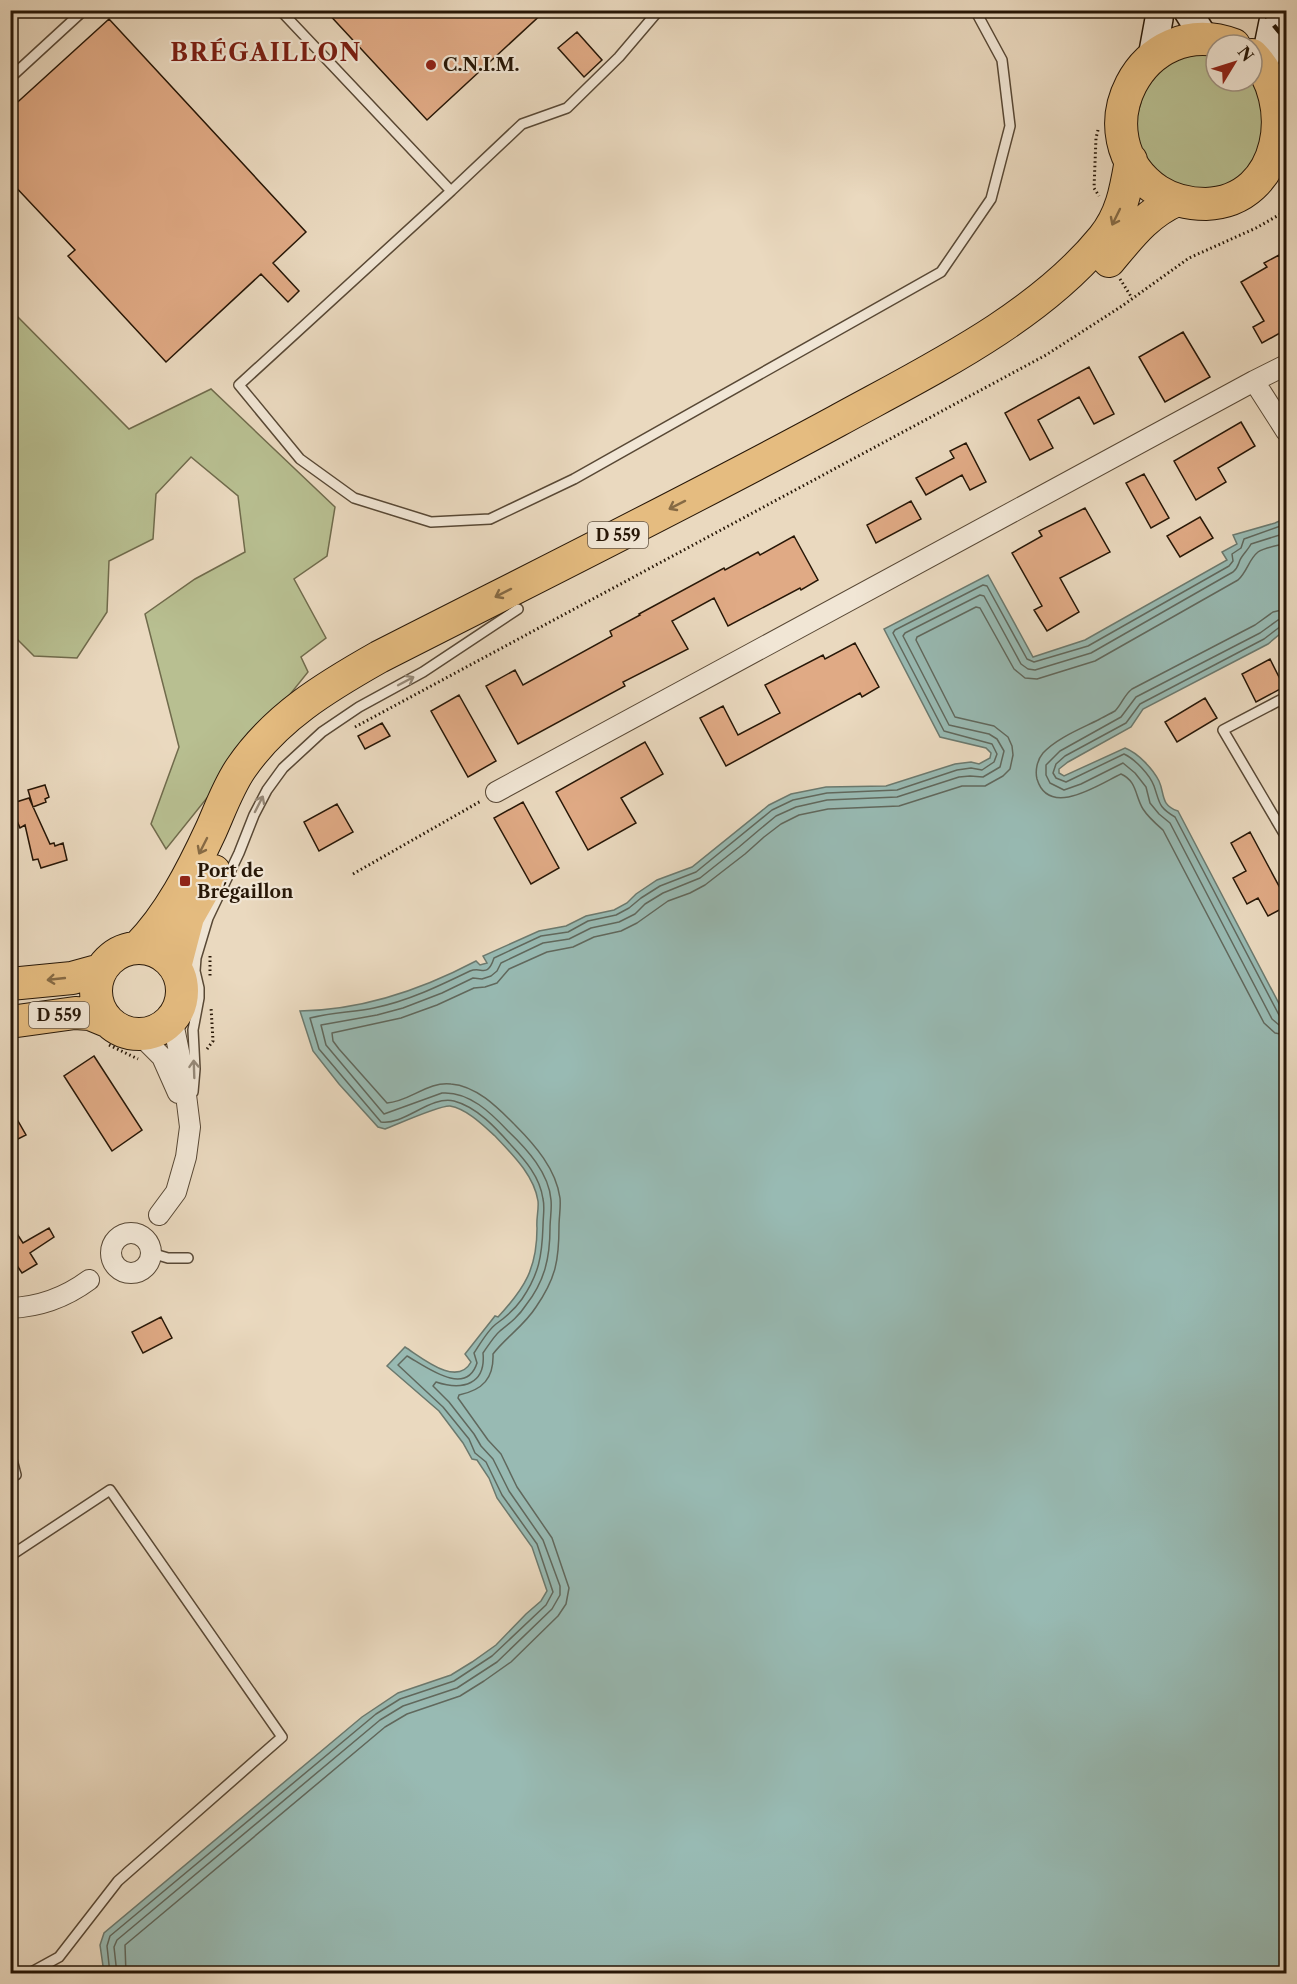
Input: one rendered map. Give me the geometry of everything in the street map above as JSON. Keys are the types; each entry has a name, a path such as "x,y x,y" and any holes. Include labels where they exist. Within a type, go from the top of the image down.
{"main road":[{"path":"1152,57 1159,10"},
{"path":"1188,10 1211,33"},
{"path":"1204,42 1177,43 1152,57 1139,70 1129,86 1123,105 1121,124 1124,142 1131,160 1143,177 1159,191 1177,200 1196,204 1216,204 1235,199 1252,189 1282,157 1286,119 1285,100 1276,81 1267,34"},
{"name":"D 559","path":"138,947 152,931 185,881 239,770 260,743 293,711 332,684 379,657 768,458 964,352 1057,284 1089,255 1117,219 1124,199 1131,160"},
{"name":"D 559","path":"175,967 188,917 226,849 251,788 273,757 303,728 341,702 776,477 972,370 1025,335 1071,299 1104,268 1148,217 1161,207 1177,200"},
{"path":"138,947 159,952 175,967 182,987 178,1009 163,1027 152,1032 141,1048 127,1033 116,1028 108,1033 95,996 96,982 100,970 116,953 138,947"},
{"name":"D 559","path":"10,984 72,978 100,970"},
{"name":"D 559","path":"10,1022 75,1013 90,1014 108,1033"}],"street":[{"path":"496,792 1287,365"},
{"path":"1254,381 1287,431"},
{"path":"145,1243 159,1215 176,1192 186,1157 190,1127 183,1071 172,1018"},
{"path":"141,1048 162,1057 190,1127"},
{"path":"128,1233 145,1243 150,1259 143,1269 131,1273 115,1262 111,1248 117,1238 128,1233"},
{"path":"10,1308 26,1307 71,1293 115,1262"}],"lane":[{"path":"10,78 84,10"},
{"path":"280,10 451,191"},
{"path":"659,10 619,57 567,108 522,124 238,385 300,459 354,498 431,522 490,519 574,480 941,272 991,199 1011,126 1002,60 975,10"},
{"path":"190,1127 195,1069 192,1030 200,998 200,988 195,971 200,939 267,790 283,768 322,732 359,707 423,672 518,609"},
{"path":"1287,697 1223,730 1287,837"},
{"path":"145,1243 168,1258 188,1258"},
{"path":"10,1452 16,1475"},
{"path":"10,1556 110,1490 282,1737 118,1881 59,1957 28,1974"}],"path":[{"path":"352,729 1046,355 1122,306 1189,258 1256,228 1287,211"},
{"path":"353,874 496,792"},
{"path":"210,954 210,976"},
{"path":"200,1051 208,1048 213,1041 211,998"},
{"path":"108,1033 141,1048"}],"green space":[{"path":"1204,53 1204,93 1261,93 1268,149 1229,188 1187,191 1150,169 1133,131 1148,77 1184,54"},
{"path":"10,309 129,429 211,389 335,507 327,556 294,579 326,638 301,657 308,672 166,849 151,824 179,747 145,614 195,579 245,552 238,496 191,457 156,494 153,539 109,561 107,612 77,658 34,656 11,633"}],"water":[{"path":"1286,518 1286,629 1268,644 1143,709 1131,727 1068,762 1059,769 1059,773 1064,776 1125,748 1140,757 1159,781 1168,806 1178,811 1286,1017 1286,1973 104,1973 100,1945 104,1933 362,1717 398,1693 451,1675 472,1662 496,1645 541,1601 547,1591 532,1547 497,1498 489,1478 477,1460 472,1459 439,1411 387,1366 405,1347 429,1363 448,1371 457,1372 465,1369 471,1362 465,1354 495,1316 498,1317 528,1277 535,1255 538,1204 536,1191 521,1165 508,1150 495,1136 463,1110 445,1106 385,1129 378,1127 313,1051 300,1011 346,1007 413,989 476,961 480,965 487,963 483,956 539,931 566,926 586,916 614,910 657,880 692,867 769,805 791,794 826,787 886,786 955,764 971,762 979,764 990,758 991,753 986,748 940,737 884,629 988,575 1033,657 1085,640 1227,560 1222,552 1237,544 1233,535"}],"building":[{"name":"C.N.I.M.","path":"325,10 546,10 427,120"},
{"path":"109,19 306,232 273,263 299,291 288,302 261,274 166,362 68,256 75,250 10,181 10,109"},
{"path":"577,32 602,60 584,77 558,48"},
{"path":"1279,255 1287,269 1287,329 1262,343 1253,327 1264,321 1241,282 1267,267 1264,263"},
{"path":"1183,332 1210,377 1165,402 1139,357"},
{"path":"1089,367 1114,414 1094,424 1079,397 1038,420 1053,448 1030,460 1005,413"},
{"path":"1241,422 1255,446 1218,468 1226,482 1196,500 1174,461"},
{"path":"966,443 986,482 970,490 962,475 926,495 916,478 954,458 950,451"},
{"path":"1144,474 1169,518 1151,528 1126,483"},
{"path":"911,501 921,519 876,543 867,525"},
{"path":"1085,508 1110,552 1060,578 1079,612 1047,631 1034,610 1042,606 1012,553 1042,536 1039,531"},
{"path":"1200,517 1213,538 1180,557 1167,536"},
{"path":"794,536 818,580 728,626 714,598 672,621 688,649 623,682 625,686 518,744 486,686 515,670 523,685 612,636 610,631 639,614 724,568 725,570 758,552 760,555"},
{"path":"855,643 879,687 862,697 860,693 726,766 700,718 723,706 738,735 780,713 765,685 823,655 825,659"},
{"path":"1270,659 1284,687 1256,702 1242,674"},
{"path":"459,695 496,761 468,777 431,711"},
{"path":"1205,698 1217,718 1177,742 1165,722"},
{"path":"382,723 390,736 365,749 358,736"},
{"path":"645,742 663,774 621,798 636,823 588,850 556,792"},
{"path":"45,785 49,797 45,799 46,802 33,807 28,790"},
{"path":"29,798 50,844 54,843 55,846 63,843 67,860 41,868 38,859 33,860 25,825 20,828 13,803"},
{"path":"523,802 559,868 531,884 494,818"},
{"path":"337,804 353,832 319,851 304,822"},
{"path":"1250,832 1287,901 1287,906 1268,916 1258,898 1247,904 1233,878 1246,871 1231,843"},
{"path":"94,1056 142,1130 112,1151 64,1076"},
{"path":"10,1107 26,1135 10,1143"},
{"path":"10,1223 23,1243 49,1228 54,1237 30,1253 37,1264 22,1273 10,1255"},
{"path":"161,1317 172,1338 143,1353 132,1332"}],"railway":[{"path":"1261,10 1286,40"}],"place":[{"name":"C.N.I.M.","path":"431,65"},
{"name":"Port de Brégaillon","path":"185,881"}],"district":[{"name":"BRÉGAILLON","path":"266,52"}]}
